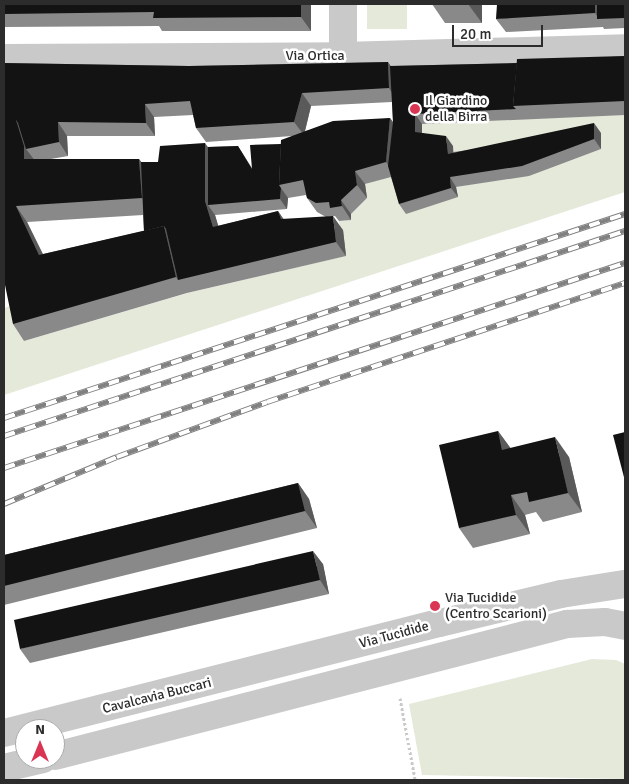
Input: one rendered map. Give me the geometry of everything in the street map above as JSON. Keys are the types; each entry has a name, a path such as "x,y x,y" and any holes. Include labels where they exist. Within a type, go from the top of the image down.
{"street":[{"path":"343,4 343,56"},
{"name":"Via Ortica","path":"4,58 343,56 625,48"},
{"name":"Via Tucidide","path":"310,658 561,594 625,584"},
{"path":"65,753 567,624 605,622 625,626"},
{"name":"Cavalcavia Buccari","path":"4,733 310,658"}],"path":[{"path":"400,698 415,779"}],"shaded area":[{"path":"367,4 407,4 407,29 367,29"},
{"path":"625,114 625,192 4,395 4,308 17,304 24,341 188,293 345,256 339,221 351,220 351,214 367,198 365,184 395,175 457,197 456,187 529,175 601,149 601,133 454,163 422,142 422,124"},
{"path":"592,659 616,660 625,664 625,779 422,775 409,704"}],"building":[{"path":"4,4 301,4 301,17 153,18 154,12 4,14"},
{"path":"497,4 595,4 595,13 496,19"},
{"path":"597,4 625,4 625,18 597,19"},
{"path":"625,56 625,101 513,106 517,59"},
{"path":"388,62 389,88 302,93 294,122 196,128 190,101 145,104 146,123 58,122 59,142 26,149 16,120 4,120 4,63 189,66"},
{"path":"517,63 513,106 516,109 415,114 415,132 446,136 448,154 594,123 594,139 522,166 450,177 451,188 399,204 388,166 393,122 390,66"},
{"path":"390,118 386,162 355,171 357,185 341,200 342,206 330,208 329,202 316,203 307,198 303,180 279,185 281,140 333,121"},
{"path":"4,120 16,120 24,146 24,159 139,159 142,198 16,206 39,255 164,226 176,277 13,324 4,280"},
{"path":"205,143 205,201 213,227 278,211 281,219 333,216 336,242 178,280 164,226 144,231 141,162 158,162 160,146"},
{"path":"281,144 280,199 208,205 208,147 238,146 252,169 250,145"},
{"path":"498,431 502,450 555,437 568,493 529,502 527,492 511,495 516,515 459,528 439,445"},
{"path":"625,432 625,481 613,435"},
{"path":"298,483 305,511 4,586 4,555"},
{"path":"313,551 320,580 20,649 14,620"}],"railway":[{"path":"4,418 625,214"},
{"path":"4,436 625,231"},
{"path":"4,468 625,263"},
{"path":"4,504 117,457 267,402 625,283"}],"place":[{"name":"Il Giardino della Birra","path":"415,109"},
{"name":"Via Tucidide (Centro Scarioni)","path":"435,606"}]}
